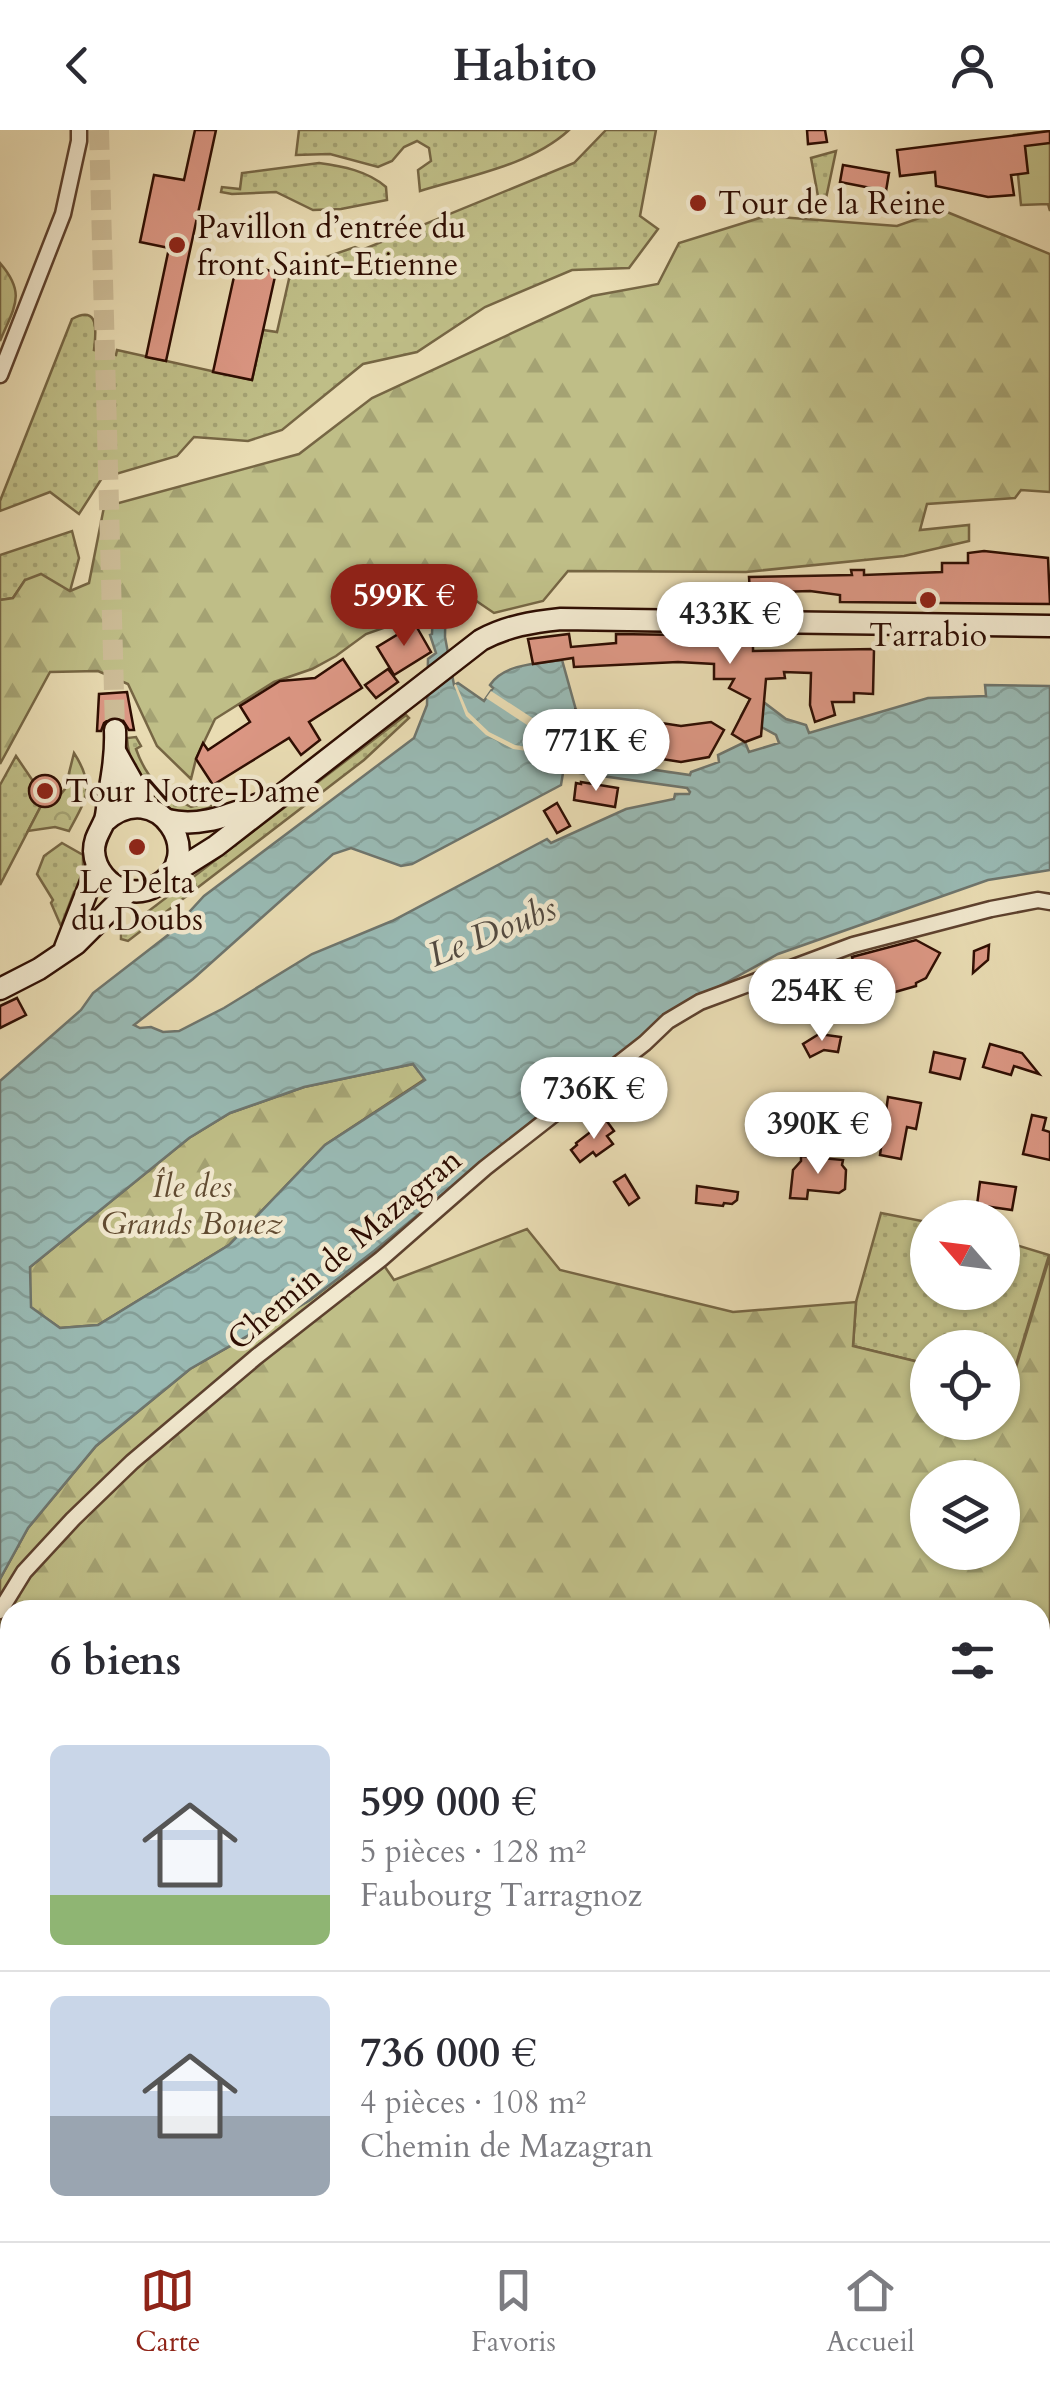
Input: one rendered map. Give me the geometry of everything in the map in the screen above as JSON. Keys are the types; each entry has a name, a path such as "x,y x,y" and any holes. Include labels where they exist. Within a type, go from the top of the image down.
{"main road":[{"path":"116,730 104,822 95,840 97,866 116,887 129,891 152,889 216,846 462,654 496,632 520,624 560,618 1050,626"},
{"path":"116,753 147,808 167,820 199,823 280,796"},
{"path":"104,822 124,809 147,808"},
{"path":"167,820 178,841 170,875"},
{"path":"64,953 97,866"},
{"path":"2,989 76,944 129,891"}],"street":[{"path":"0,375 66,202 79,130"},
{"name":"Chemin de Mazagran","path":"7,1600 24,1572 132,1462 668,1021 700,1002 853,945 992,909 1038,900 1050,902"}],"green space":[{"path":"299,130 569,130 518,161 420,191 418,170 431,161 429,148 417,141 378,167 330,154 296,155"},
{"path":"606,130 656,130 640,216 658,229 629,268 572,270 485,307 417,352 363,364 282,430 248,441 194,437 177,456 102,478 79,514 50,492 0,511 0,501 72,319 81,315 92,318 94,350 116,355 117,350 252,380 263,330 277,332 289,279 309,263 355,247 362,250 574,163"},
{"path":"1050,131 1050,211 1048,204 1021,205 1014,135"},
{"path":"836,151 825,203 819,202 811,158"},
{"path":"319,163 371,177 386,187 387,200 313,210 276,192 221,192 222,187 240,189 242,173"},
{"path":"942,210 1050,254 1050,492 1021,490 1015,498 927,504 920,530 969,525 969,541 904,556 746,572 568,571 543,601 494,613 466,594 366,634 336,656 274,682 215,719 191,779 157,746 128,684 98,671 50,672 0,764 0,600 13,598 25,580 41,574 70,591 89,583 104,507 299,454 372,398 592,296 658,284 679,243 766,216 897,226"},
{"path":"0,263 16,292 0,341"},
{"path":"72,531 79,558 70,591 25,580 13,598 0,600 0,555"},
{"path":"406,715 409,718 364,760 128,941 121,939 121,932"},
{"path":"136,737 141,746 136,749 140,760 157,784 191,807 210,801 211,807 183,813 158,802 142,783 132,761 127,738"},
{"path":"74,753 87,784 69,831 55,827 28,831 41,806 53,804 65,789"},
{"path":"16,756 33,781 29,788 31,798 41,806 0,885 0,785"},
{"path":"62,843 83,855 83,876 79,893 74,892 61,926 53,900 37,874 44,856"},
{"name":"Île des Grands Bouez","path":"413,1064 425,1079 325,1145 229,1245 98,1325 60,1328 30,1307 30,1267 189,1138 230,1113 304,1087"},
{"path":"881,1213 910,1219 910,1310 1020,1310 1020,1246 1049,1255 1020,1351 1020,1330 910,1330 910,1360 853,1346 856,1302"},
{"path":"527,1229 560,1270 733,1312 856,1302 853,1346 910,1360 910,1440 1020,1440 1020,1354 1050,1256 1050,1600 0,1600 0,1579 28,1528 96,1446 190,1369 310,1300 374,1251 394,1280"}],"water":[{"name":"Le Doubs","path":"446,579 445,637 454,685 458,683 484,701 493,688 490,685 503,673 562,660 587,737 570,746 567,757 690,775 719,762 718,755 745,742 749,752 779,743 776,735 741,716 753,694 786,719 806,725 809,733 928,698 986,696 985,685 1050,686 1050,870 988,880 778,954 700,997 565,1094 310,1300 190,1369 96,1446 28,1528 0,1579 0,1081 81,1010 93,993 168,935 204,896 414,738 427,705 428,659 436,653 430,635 434,580","holes":["566,771 687,788 690,792 626,809 551,843 547,839 392,921 312,954 179,1031 163,1032 134,1025 193,979 333,854 351,848 401,866 412,864 561,785","413,1064 425,1080 325,1145 229,1245 98,1325 60,1328 31,1307 30,1267 189,1138 230,1113 304,1087"]}],"pier":[{"path":"456,684 468,712 489,732 515,745 566,757 513,749 486,735 466,716"},
{"path":"491,691 572,744 567,751 486,698"}],"building":[{"name":"Pavillon d’entrée du front Saint-Etienne","path":"195,130 216,130 166,361 146,357 169,248 140,242 154,175 184,180"},
{"path":"807,130 825,130 827,142 808,144"},
{"path":"1050,131 1050,143 1025,146 1028,173 1011,175 1014,195 988,197 936,186 935,172 900,176 897,150"},
{"path":"843,165 889,173 886,191 840,182"},
{"path":"237,263 276,272 252,380 213,372"},
{"path":"968,553 1048,558 1050,604 840,602 840,595 810,591 750,593 749,577 852,575 851,570 864,570 864,575 942,572 942,563 968,563"},
{"path":"415,624 431,652 394,675 377,647"},
{"path":"569,634 571,647 616,643 616,634 753,636 753,651 874,649 873,694 854,693 854,702 832,702 835,715 815,722 810,705 811,673 784,672 785,678 766,679 761,736 745,742 732,734 750,699 729,688 734,679 714,679 714,664 574,667 573,658 533,664 528,639"},
{"path":"343,659 362,688 309,722 320,740 301,755 289,738 213,785 196,759 203,743 208,750 250,722 240,706 280,681 315,678"},
{"path":"388,669 398,682 376,698 365,685"},
{"path":"127,692 134,730 114,716 97,731 99,694"},
{"path":"576,710 681,726 711,722 724,730 709,757 681,762 592,748"},
{"name":"Tour Notre-Dame","path":"45,775 56,780 61,791 56,802 45,807 34,802 29,791 34,780"},
{"path":"576,783 618,788 615,807 574,800"},
{"path":"557,803 570,826 557,833 544,811"},
{"path":"916,940 940,953 926,978 916,986 850,1005 841,974 855,970 852,957"},
{"path":"989,945 988,960 973,973 974,951"},
{"path":"17,998 26,1015 0,1028 0,1006"},
{"path":"819,1034 841,1037 838,1052 824,1050 810,1057 803,1044"},
{"path":"990,1044 1022,1053 1039,1074 1014,1066 1011,1075 983,1067"},
{"path":"934,1052 965,1059 960,1079 930,1072"},
{"path":"888,1097 921,1103 916,1129 907,1127 901,1159 880,1155"},
{"path":"1032,1115 1046,1118 1043,1130 1050,1132 1050,1160 1023,1154"},
{"path":"606,1120 614,1131 607,1136 613,1144 580,1162 571,1150"},
{"path":"801,1156 843,1160 845,1189 839,1193 808,1190 807,1199 790,1198 793,1170"},
{"path":"625,1175 639,1198 629,1205 614,1182"},
{"path":"980,1182 1016,1187 1014,1200 978,1200"},
{"path":"697,1186 738,1192 737,1200 723,1206 696,1203"}],"tunnel":[{"path":"99,130 115,730"}],"place":[{"name":"Tour de la Reine","path":"698,203"},
{"name":"Pavillon d’entrée du front Saint-Etienne","path":"177,245"},
{"name":"Tarrabio","path":"928,600"},
{"name":"Tour Notre-Dame","path":"45,791"},
{"name":"Le Delta du Doubs","path":"137,847"}]}
